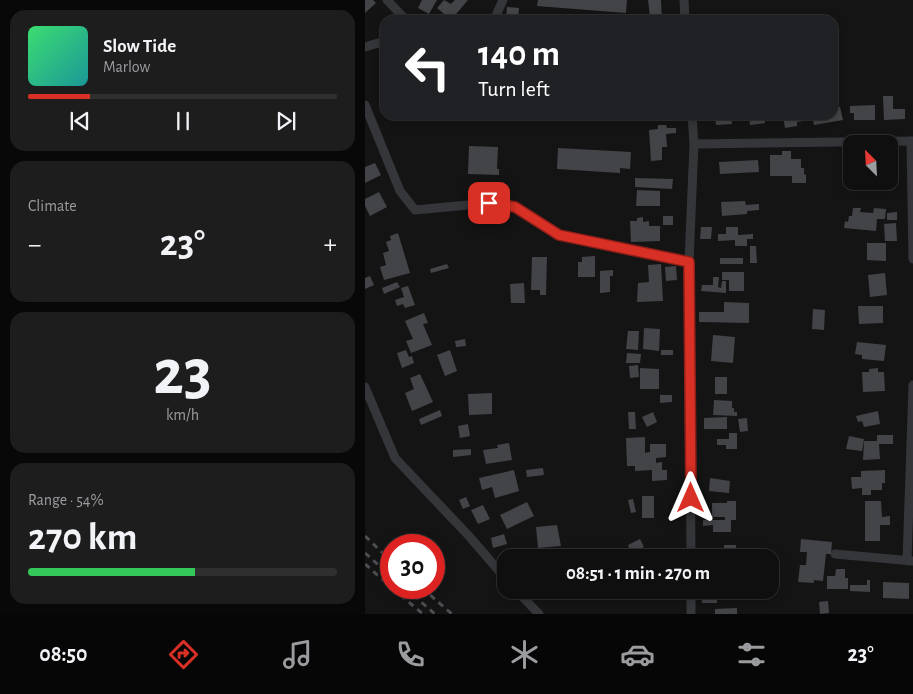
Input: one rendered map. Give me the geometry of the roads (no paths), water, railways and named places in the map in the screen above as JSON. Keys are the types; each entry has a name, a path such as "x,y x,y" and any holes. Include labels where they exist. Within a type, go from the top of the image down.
{"street":[{"path":"387,0 401,15"},
{"path":"496,15 503,0"},
{"path":"684,0 685,15"},
{"path":"365,47 380,42"},
{"path":"365,104 400,191 415,210 489,203 515,207 559,235 689,262"},
{"path":"691,549 689,262 694,144 692,120"},
{"path":"694,144 912,141 913,259"},
{"path":"835,554 910,561 913,385"},
{"path":"365,387 395,458 469,535 497,568"},
{"path":"525,599 539,614"},
{"path":"691,599 691,614"}],"railway":[{"path":"365,536 380,550"},
{"path":"365,553 380,566"},
{"path":"365,564 380,577"},
{"path":"405,599 423,614"},
{"path":"418,599 435,614"},
{"path":"435,599 452,614"}]}
